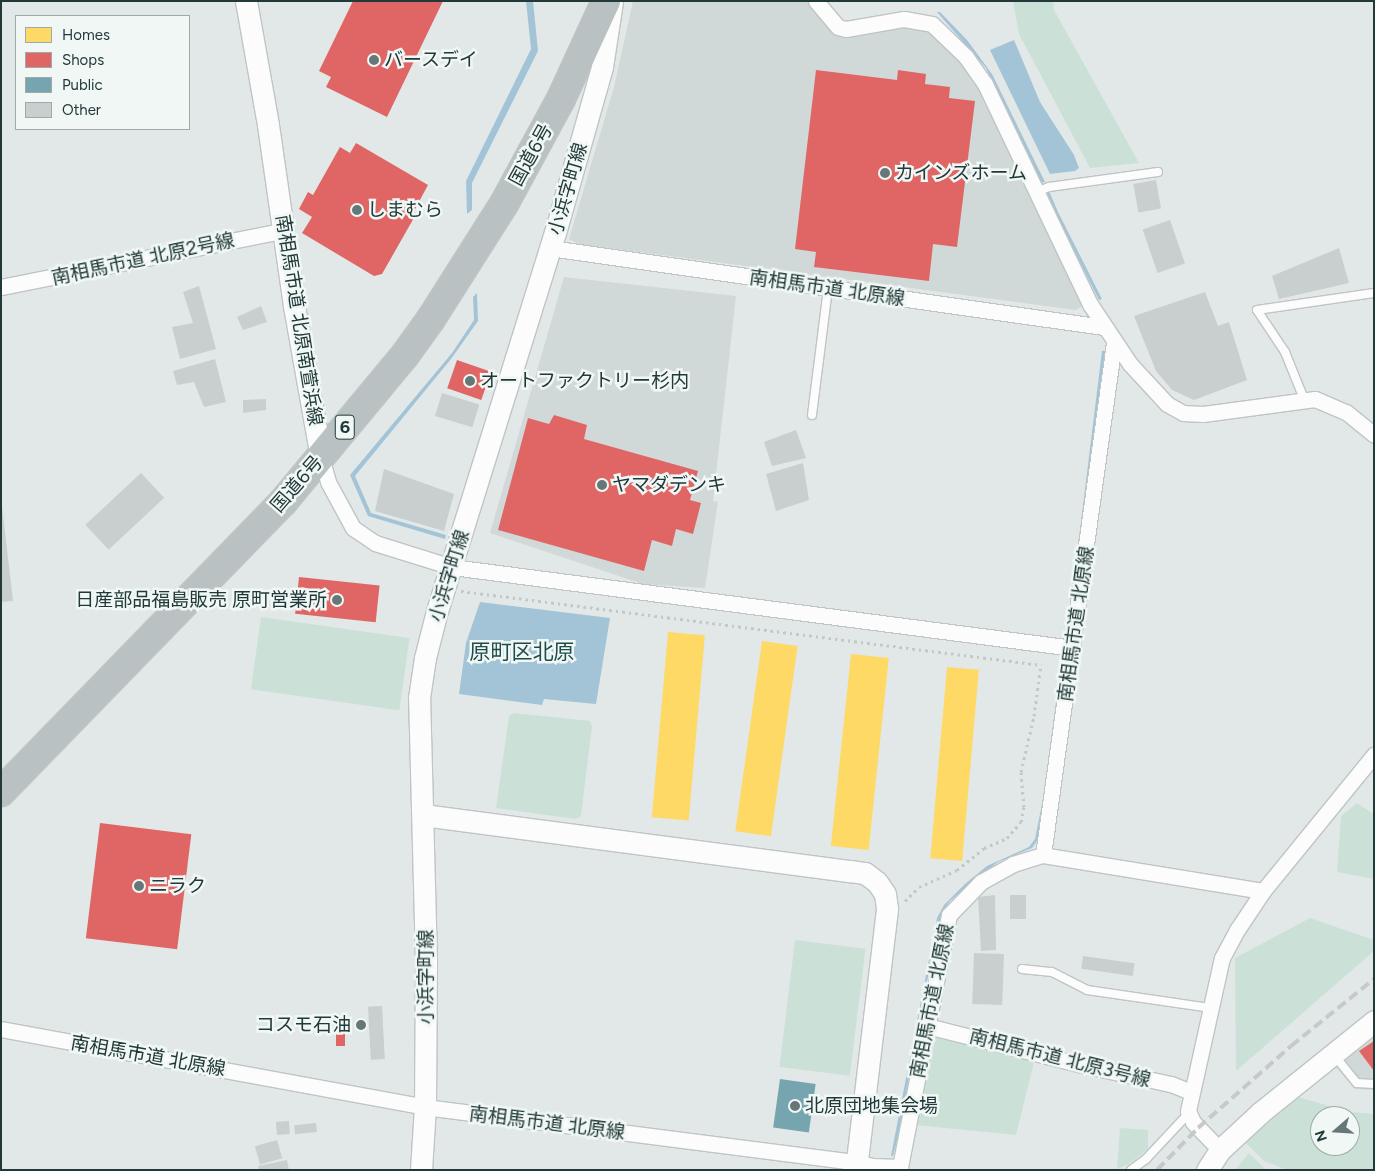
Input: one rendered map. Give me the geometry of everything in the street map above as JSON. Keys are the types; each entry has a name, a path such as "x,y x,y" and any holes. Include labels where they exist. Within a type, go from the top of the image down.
{"highway":[{"name":"国道6号","path":"5,784 283,502 405,355 441,304 504,204 561,100 606,1"}],"street":[{"name":"南相馬市道 北原南萱浜線","path":"246,1 285,230 294,306 321,457 328,482 353,528 375,543 452,567 1073,648"},
{"name":"小浜字町線","path":"421,1170 425,1107 426,961 419,698 426,658 452,567 550,248 602,67 612,1"},
{"path":"816,1 838,26 846,29 904,19 922,20 938,27 966,57 985,84 1103,327 1130,364 1167,404 1183,412 1214,413 1304,399 1316,399 1335,406 1374,435"},
{"name":"南相馬市道 北原2号線","path":"1,287 285,230"},
{"name":"南相馬市道 北原線","path":"550,248 1103,327"},
{"name":"南相馬市道 北原線","path":"1,1029 425,1107 857,1167 900,1167 949,915 981,882 1013,864 1043,855 1114,343"},
{"path":"1220,1150 1198,1128 1188,1114 1222,958 1236,930 1264,891 1374,755"},
{"path":"423,815 850,871 865,874 877,882 885,894 887,909 857,1167"},
{"path":"1043,855 1264,891"},
{"path":"1207,1170 1220,1150 1374,1020"},
{"name":"南相馬市道 北原3号線","path":"928,1026 1082,1065 1171,1084 1192,1092"}],"lane":[{"path":"1036,192 1049,187 1158,172"},
{"path":"812,415 828,288"},
{"path":"1304,399 1285,352 1257,310 1374,293"},
{"path":"1022,969 1052,972 1087,990 1210,1008"},
{"path":"1333,1054 1357,1083 1374,1084"},
{"path":"1131,1170 1146,1159 1188,1114"}],"path":[{"path":"460,591 1040,665"},
{"path":"904,902 919,887 957,870 984,848 1007,838 1021,822 1024,807 1021,772 1034,716 1040,665 1045,644"}],"shaded area":[{"path":"633,1 810,1 832,28 917,24 932,28 978,80 1083,300 1082,306 1076,310 579,244 569,239 614,87"},
{"path":"564,277 736,296 713,501 718,502 705,588 643,584 490,533"},
{"path":"1374,1038 1374,1090 1355,1089 1336,1067"}],"green space":[{"path":"1013,1 1053,1 1054,10 1139,163 1090,168 1019,34"},
{"path":"261,617 410,638 399,710 251,689"},
{"path":"514,713 590,721 592,727 581,816 576,819 496,808 509,716"},
{"path":"1357,803 1374,814 1374,879 1337,872 1341,816"},
{"path":"1310,918 1374,940 1374,951 1236,1071 1235,958"},
{"path":"795,940 865,949 850,1076 779,1067"},
{"path":"936,1037 1035,1058 1016,1135 915,1125"},
{"path":"1298,1097 1329,1106 1310,1106 1310,1156 1360,1156 1360,1113 1374,1114 1374,1170 1287,1170 1264,1161 1245,1142"},
{"path":"1120,1128 1148,1130 1148,1149 1129,1164 1117,1169"},
{"path":"1249,1153 1264,1168 1268,1170 1235,1170"}],"water":[{"path":"526,1 533,1 538,51 472,183 472,210 467,214 466,181 531,49"},
{"path":"937,12 940,12 967,40 992,74 1045,182 1041,183 986,68"},
{"path":"1014,40 1040,102 1074,155 1079,168 1075,171 1050,174 990,50"},
{"path":"1049,191 1102,299 1099,300 1063,229 1047,193"},
{"path":"477,293 478,321 451,359 355,476 371,513 446,535 445,539 368,516 350,475 452,353 474,320 473,297"},
{"path":"1102,351 1105,351 1071,628 1068,628"},
{"path":"480,602 610,618 596,704 544,699 542,705 459,694 466,643"},
{"path":"1061,662 1064,663 1039,838 1032,848 998,862 974,880 950,901 942,912 897,1141 893,1156 891,1156 937,918 944,905 987,866 1029,847 1035,839 1045,789"}],"building: Homes":[{"path":"668,632 705,635 689,821 652,817"},
{"path":"762,641 798,646 771,836 735,831"},
{"path":"851,654 889,658 869,850 831,846"},
{"path":"947,667 979,670 962,861 930,858"}],"building: Shops":[{"path":"353,1 443,1 387,117 326,87 331,77 319,71"},
{"name":"カインズホーム","path":"816,70 897,80 898,70 926,74 925,84 950,87 949,98 975,101 957,247 933,244 929,281 814,267 816,252 795,249"},
{"name":"しまむら","path":"356,143 428,185 414,211 415,216 382,274 374,276 302,233 312,217 299,209 308,192 313,195 340,147 350,153"},
{"name":"オートファクトリー杉内","path":"457,360 491,372 481,400 447,388"},
{"name":"ヤマダデンキ","path":"554,415 587,425 584,439 698,471 690,500 701,503 693,534 676,529 672,546 652,540 644,571 498,530 528,418 549,424"},
{"name":"日産部品福島販売 原町営業所","path":"299,577 380,585 376,622 295,614"},
{"name":"ニラク","path":"100,823 191,834 177,949 86,938"},
{"path":"336,1028 345,1028 345,1046 336,1046"},
{"path":"1374,1041 1374,1071 1359,1051"}],"building: Public":[{"name":"北原団地集会場","path":"780,1079 816,1084 809,1133 773,1128"}],"building: Other":[{"path":"1156,180 1161,209 1138,213 1133,184"},
{"path":"1170,220 1185,263 1158,273 1143,229"},
{"path":"1339,248 1349,283 1279,299 1272,276"},
{"path":"199,286 216,349 180,359 172,327 193,323 183,292"},
{"path":"1205,292 1218,326 1229,322 1247,380 1194,400 1172,390 1156,371 1134,316"},
{"path":"261,306 267,322 243,330 237,317"},
{"path":"215,359 226,402 204,407 194,382 177,385 173,371"},
{"path":"442,393 479,404 472,427 435,416"},
{"path":"266,399 266,410 243,413 243,400"},
{"path":"796,430 806,458 772,466 764,442"},
{"path":"803,463 809,500 776,511 766,474"},
{"path":"384,469 454,494 444,531 375,511"},
{"path":"141,473 164,498 109,550 85,525"},
{"path":"1,497 13,601 1,602"},
{"path":"995,895 996,950 981,951 978,897"},
{"path":"1010,895 1026,895 1026,919 1010,919"},
{"path":"974,953 1004,954 1002,1005 972,1004"},
{"path":"1083,956 1134,963 1133,976 1081,969"},
{"path":"382,1006 385,1059 371,1060 368,1007"},
{"path":"289,1121 290,1134 277,1135 276,1122"},
{"path":"316,1123 317,1132 295,1134 294,1125"},
{"path":"277,1140 282,1158 260,1165 255,1146"},
{"path":"287,1160 289,1170 259,1170 258,1166"}],"railway":[{"path":"1157,1170 1198,1128 1291,1046 1374,979"}],"place":[{"name":"バースデイ","path":"374,60"},
{"name":"カインズホーム","path":"885,173"},
{"name":"しまむら","path":"357,210"},
{"name":"オートファクトリー杉内","path":"470,381"},
{"name":"ヤマダデンキ","path":"602,485"},
{"name":"日産部品福島販売 原町営業所","path":"337,600"},
{"name":"ニラク","path":"139,886"},
{"name":"コスモ石油","path":"361,1025"},
{"name":"北原団地集会場","path":"795,1106"}],"district":[{"name":"原町区北原","path":"522,652"}]}
